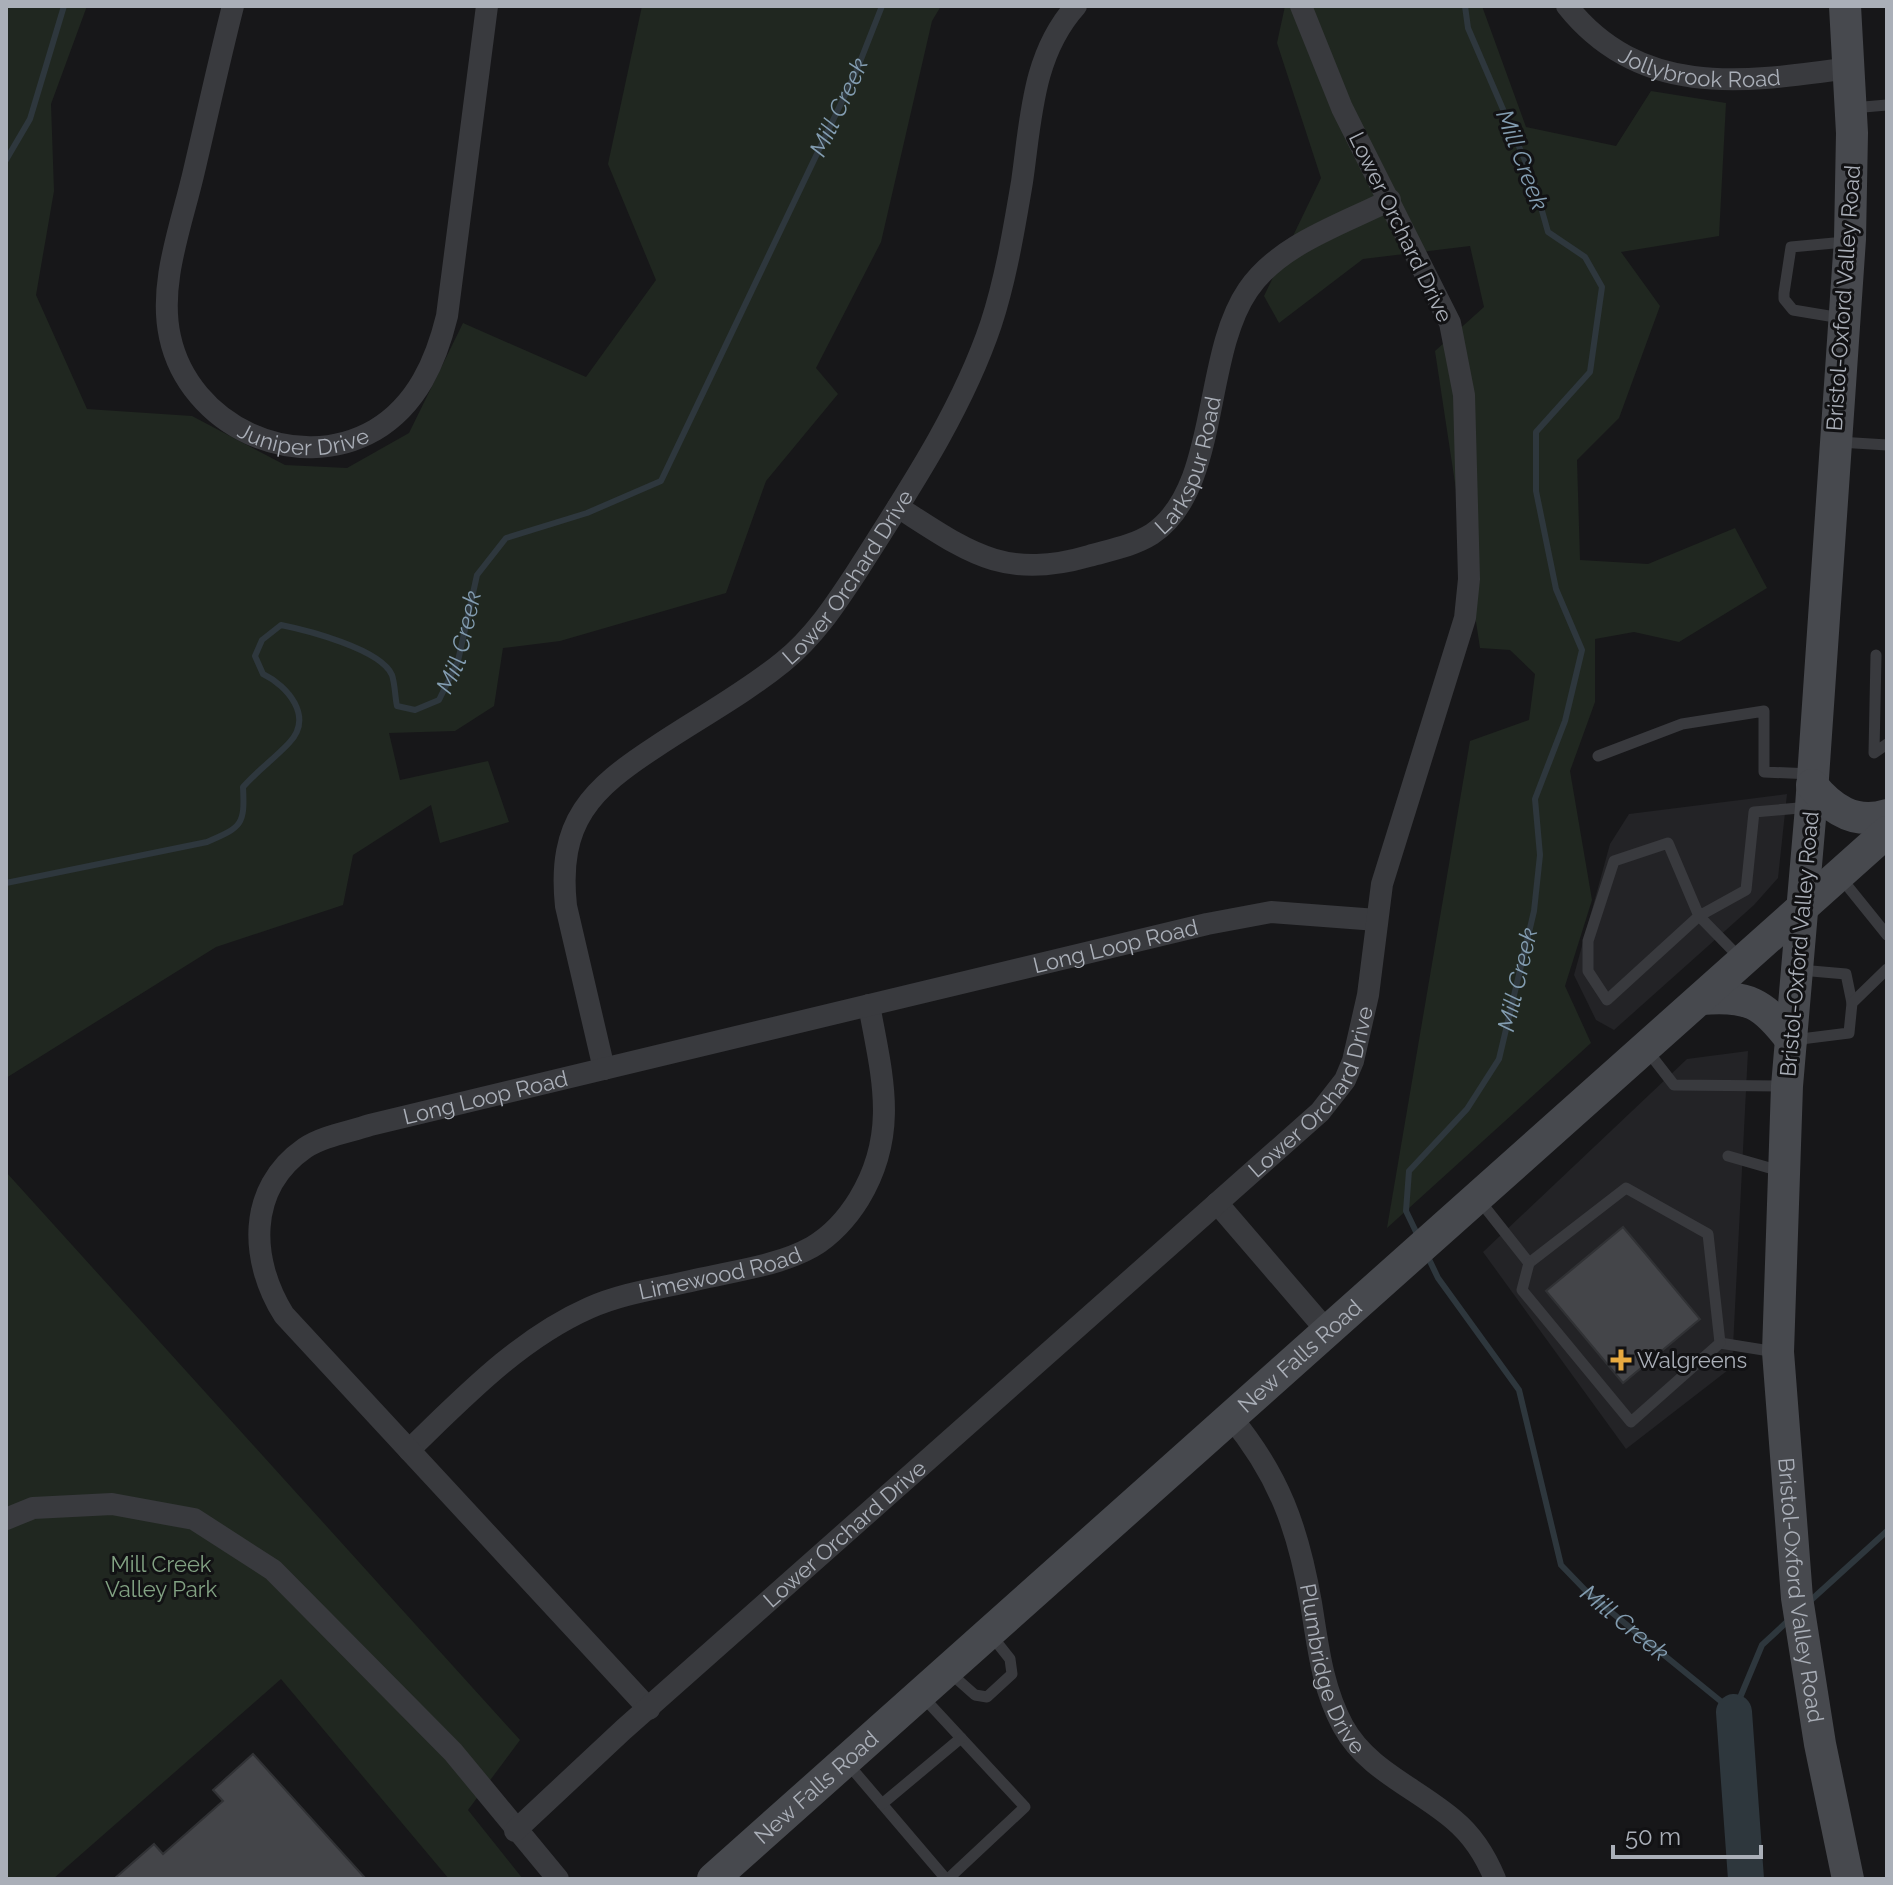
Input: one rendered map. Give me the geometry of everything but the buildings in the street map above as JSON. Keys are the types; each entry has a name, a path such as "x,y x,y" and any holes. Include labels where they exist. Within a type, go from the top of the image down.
{"main road":[{"name":"Bristol-Oxford Valley Road","path":"1845,6 1851,109 1850,242 1842,318 1812,789 1787,1086 1778,1352 1792,1548 1804,1646 1848,1879"},
{"path":"1812,789 1826,803 1843,813 1873,819 1886,832"},
{"name":"New Falls Road","path":"713,1879 988,1631 1802,911 1886,832"},
{"path":"1701,999 1730,997 1751,1001 1770,1013 1791,1040"}],"street":[{"name":"Juniper Drive","path":"233,6 172,263 167,315 170,339 179,368 192,389 225,421 265,440 286,445 319,446 351,441 388,420 422,383 437,355 447,316 487,6"},
{"name":"Lower Orchard Drive","path":"604,1069 566,906 563,880 564,863 579,815 593,794 613,775 765,676 795,651 832,610 898,507 974,371 992,322 1006,268 1036,82 1049,46 1076,6"},
{"name":"Lower Orchard Drive","path":"515,1831 1320,1112 1345,1080 1364,1021 1390,849 1456,654 1465,618 1469,579 1461,366 1440,299 1342,108 1301,6"},
{"name":"Jollybrook Road","path":"1567,6 1607,43 1670,73 1710,81 1744,82 1850,68"},
{"name":"Larkspur Road","path":"898,507 981,556 1017,566 1077,560 1131,545 1152,534 1172,516 1191,483 1220,363 1246,293 1276,260 1390,200"},
{"name":"Long Loop Road","path":"649,1709 328,1365 275,1301 258,1256 260,1216 267,1197 283,1171 301,1151 325,1139 604,1069 1207,924 1271,912 1377,920"},
{"name":"Limewood Road","path":"409,1450 516,1352 561,1320 612,1300 782,1259 813,1246 838,1227 868,1184 882,1148 884,1091 869,1005"},
{"path":"1217,1203 1327,1331"},
{"name":"Plumbridge Drive","path":"1230,1416 1268,1465 1296,1530 1321,1669 1343,1726 1373,1763 1454,1819 1486,1859 1495,1879"},
{"path":"6,1519 33,1508 112,1504 194,1519 273,1570 453,1752 515,1831 558,1879"}],"lane":[{"path":"1851,109 1887,105"},
{"path":"1842,318 1793,310 1788,305 1784,299 1788,253 1791,247 1800,244 1850,242"},
{"path":"1834,442 1887,445"},
{"path":"1876,655 1874,753 1887,744"},
{"path":"1598,756 1682,724 1764,711 1764,772 1812,789"},
{"path":"1744,961 1699,916 1668,843 1614,861 1588,941 1588,971 1607,1000 1699,916 1746,890 1754,812 1812,789"},
{"path":"1838,875 1887,935"},
{"path":"1884,917 1887,935"},
{"path":"1852,1003 1887,969"},
{"path":"1791,1040 1849,1033 1852,1003 1846,974 1795,970"},
{"path":"1646,1048 1674,1085 1787,1086"},
{"path":"1728,1156 1785,1173"},
{"path":"1626,1188 1708,1234 1720,1343 1631,1422 1522,1290 1529,1263 1626,1188"},
{"path":"1477,1197 1529,1263"},
{"path":"1720,1343 1778,1352"},
{"path":"946,1670 975,1695 987,1697 1002,1686 1012,1674 1010,1659 988,1631"},
{"path":"845,1760 947,1879 1025,1807 919,1693"},
{"path":"882,1804 961,1738"}],"shaded area":[{"path":"1787,794 1778,878 1754,905 1614,1030 1596,1020 1574,975 1610,844 1629,814"},
{"path":"1748,1051 1732,1367 1626,1449 1483,1252 1687,1059"}],"green space":[{"path":"6,6 87,6 51,104 54,191 36,295 87,409 192,416 285,465 347,468 409,433 463,323 586,377 656,280 608,164 642,6 941,6 932,21 881,242 816,368 838,394 766,481 726,593 560,641 503,648 494,706 455,731 389,733 400,780 488,761 509,822 440,843 431,805 353,855 343,905 216,947 6,1078"},
{"path":"1285,6 1482,6 1526,127 1616,146 1651,91 1726,103 1719,236 1621,252 1660,306 1619,418 1577,460 1580,560 1648,564 1735,528 1767,588 1679,642 1634,632 1595,639 1595,702 1570,771 1592,900 1565,986 1591,1043 1387,1228 1470,741 1529,720 1535,674 1510,650 1480,648 1435,351 1484,307 1470,246 1363,259 1279,323 1264,296 1321,178 1277,43"},
{"name":"Mill Creek Valley Park","path":"6,1172 520,1740 468,1810 523,1879 449,1879 281,1679 53,1879 6,1879"}],"waterway":[{"name":"Mill Creek","path":"6,160 30,119 64,6"},
{"name":"Mill Creek","path":"6,883 207,842 234,828 242,817 243,787 289,743 299,723 295,703 281,686 263,674 255,656 262,640 281,625 342,642 374,657 392,675 397,706 415,710 439,700 458,661 477,575 506,538 587,513 661,481 856,72 882,6"},
{"name":"Mill Creek","path":"1419,1238 1406,1211 1409,1171 1467,1109 1499,1059 1534,911 1540,855 1535,799 1565,721 1582,650 1556,589 1536,491 1536,432 1590,372 1602,287 1585,257 1548,232 1533,179 1468,28 1465,6"},
{"name":"Mill Creek","path":"1427,1255 1438,1278 1519,1390 1561,1565 1589,1594 1734,1712 1762,1645 1790,1619"},
{"path":"1810,1601 1887,1531"},
{"name":"Mill Creek","path":"1734,1712 1746,1879"}],"place":[{"name":"Walgreens","path":"1621,1360"}]}
